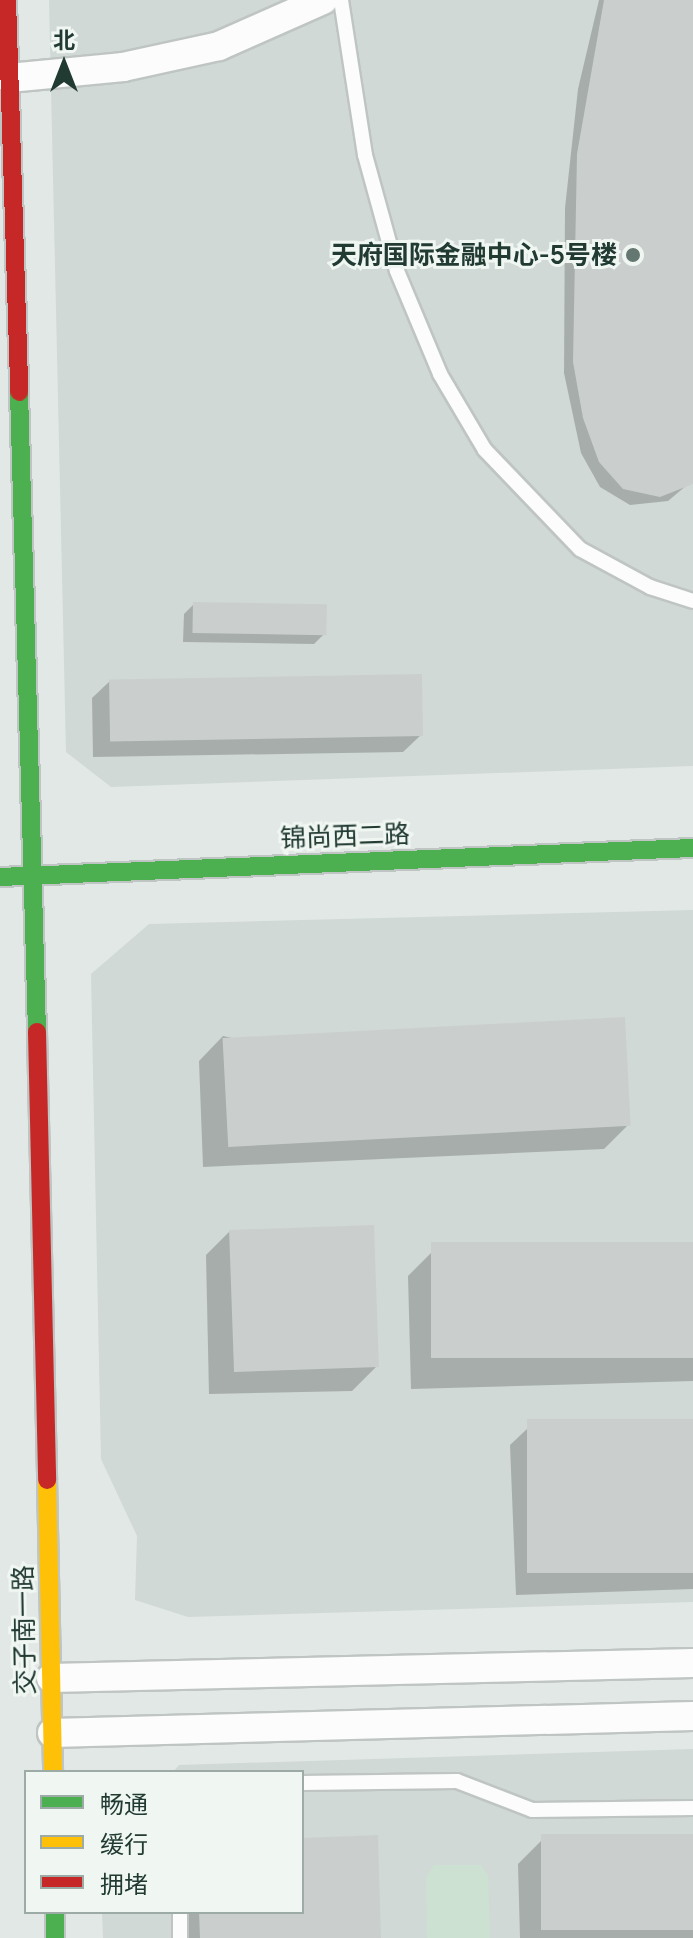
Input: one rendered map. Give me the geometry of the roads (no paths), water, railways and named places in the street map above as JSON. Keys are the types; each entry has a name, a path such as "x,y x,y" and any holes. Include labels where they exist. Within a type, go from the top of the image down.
{"street":[{"name":"交子南一路","path":"7,0 34,875 53,1770"},
{"path":"9,78 123,67 219,46 323,0"},
{"name":"锦尚西二路","path":"0,877 693,848"},
{"path":"51,1678 693,1663"},
{"path":"52,1733 693,1716"},
{"path":"55,1914 55,1938"}],"lane":[{"path":"341,0 365,155 397,271 440,374 470,425 534,508 580,549 650,587 693,601"},
{"path":"304,1783 457,1781 532,1810 693,1808"},
{"path":"180,1914 180,1938"}],"place":[{"name":"天府国际金融中心-5号楼","path":"633,255"}]}
